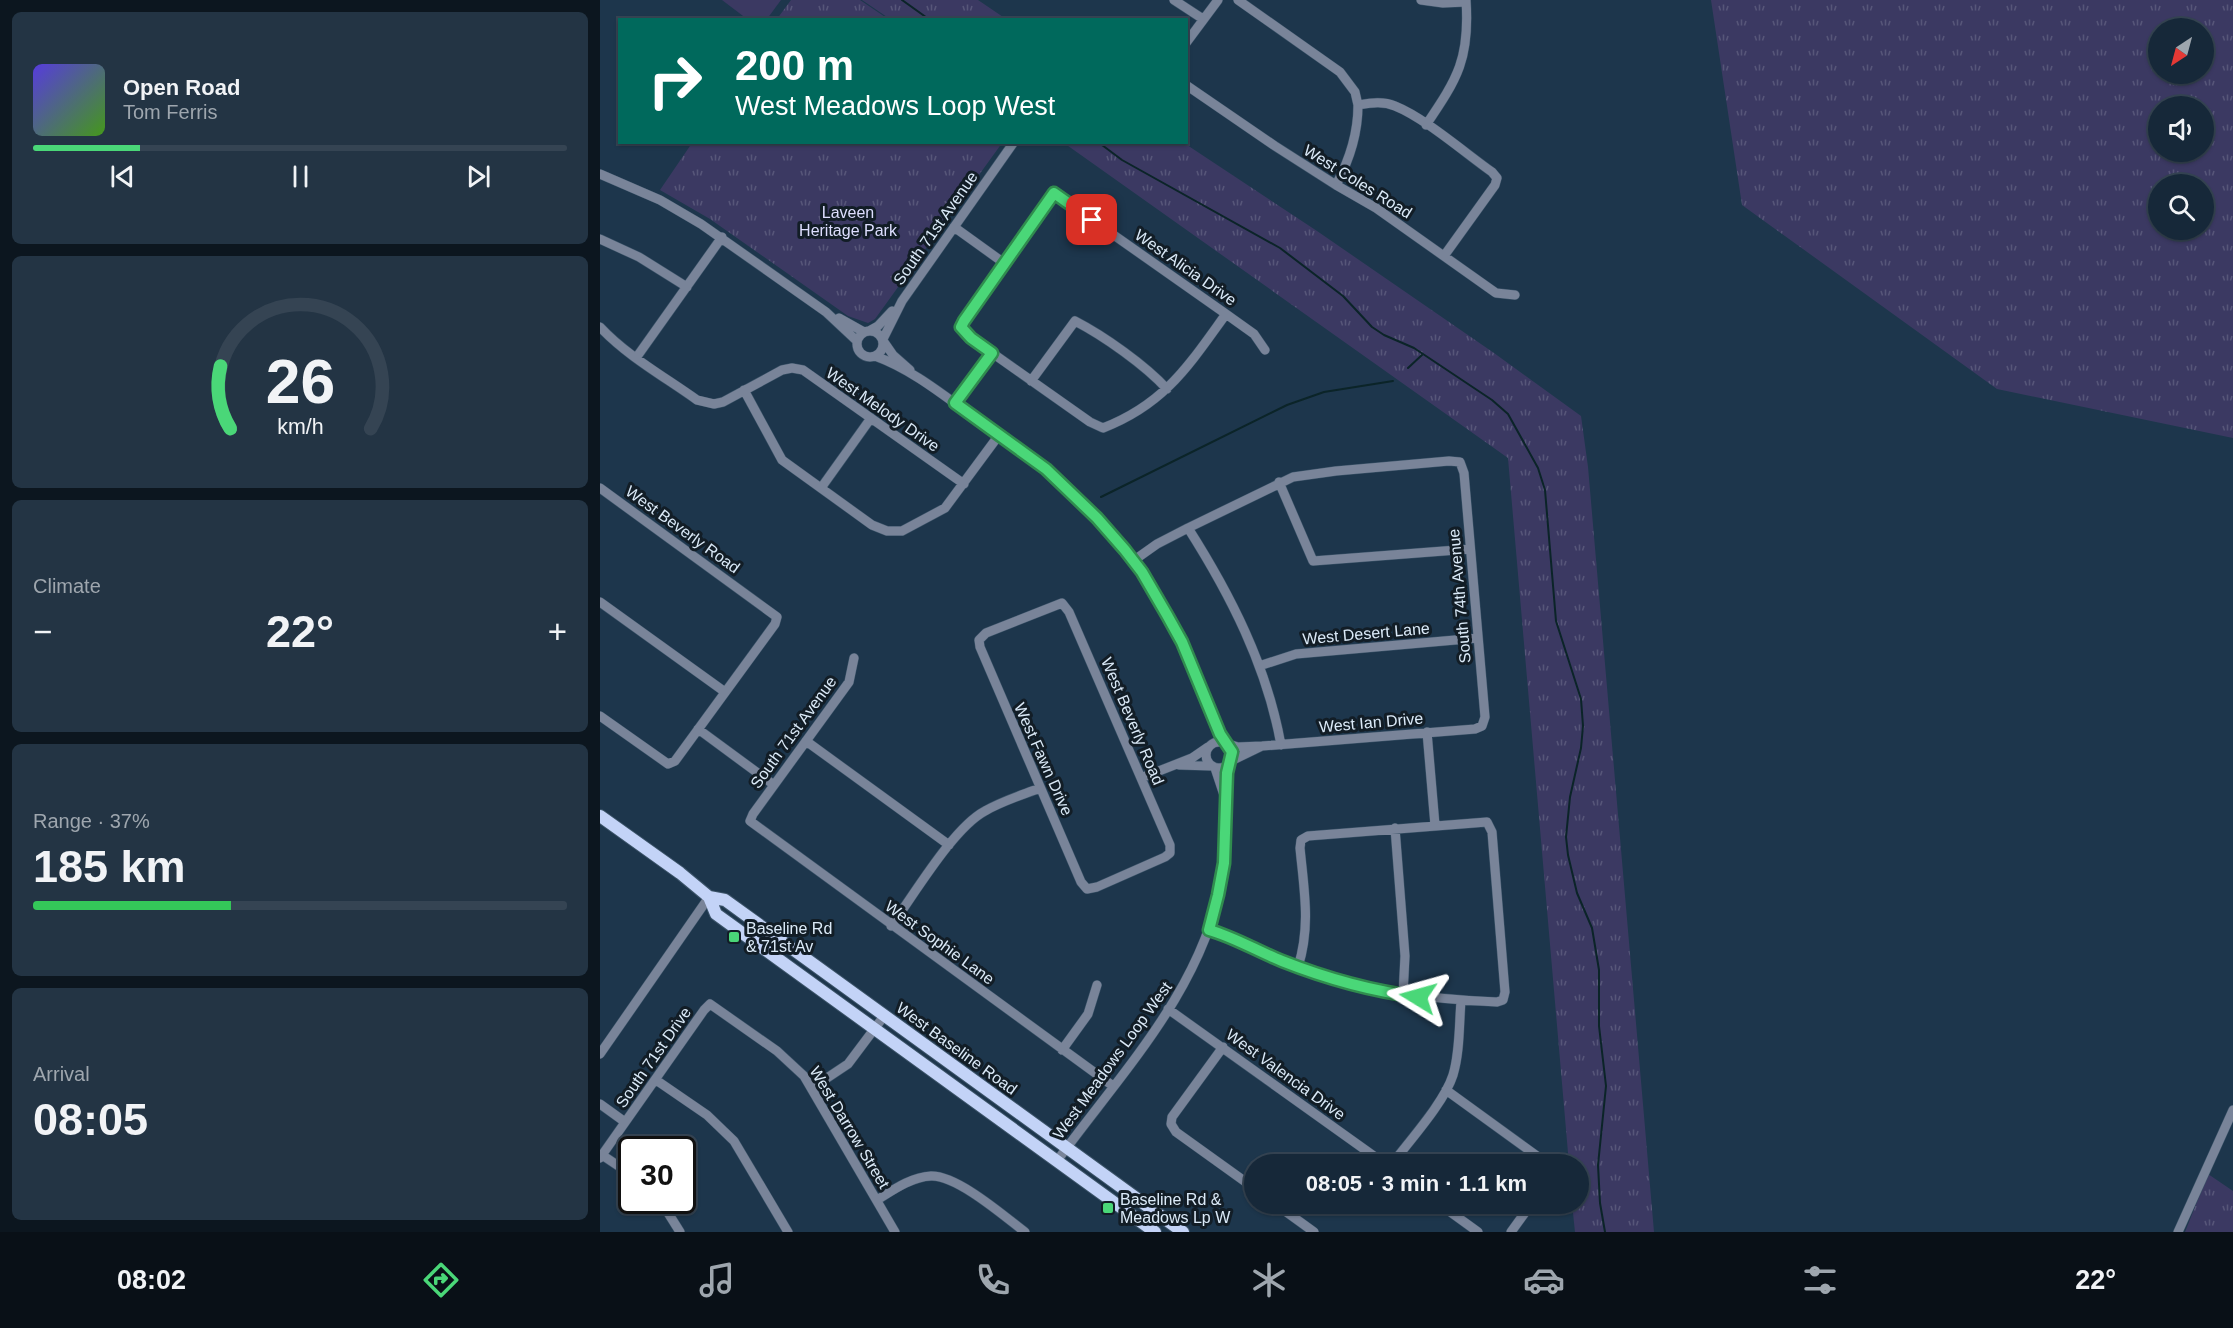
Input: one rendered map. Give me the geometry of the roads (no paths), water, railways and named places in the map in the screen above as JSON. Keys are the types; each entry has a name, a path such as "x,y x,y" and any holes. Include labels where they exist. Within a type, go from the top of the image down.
{"main road":[{"name":"West Baseline Road","path":"600,816 709,897 725,900 1183,1232"},
{"name":"West Baseline Road","path":"709,897 716,914 1155,1232"}],"street":[{"path":"1174,0 1203,19"},
{"path":"1188,40 1218,0"},
{"path":"1238,0 1340,72 1355,92 1358,118 1349,158 1336,185"},
{"path":"1420,0 1443,3 1466,1 1466,41 1460,69 1448,93 1426,125"},
{"name":"West Coles Road","path":"1188,86 1336,185 1376,208 1496,293 1515,295"},
{"path":"1358,105 1380,103 1394,106 1426,125 1492,172 1497,178 1495,185 1444,256"},
{"name":"South 71st Avenue","path":"866,331 881,323 902,301 1013,144"},
{"path":"600,174 660,200 722,237 826,312 857,341 862,354 875,356 913,374 1046,469 1077,497 1111,533 1133,561 1162,606 1182,642 1207,705 1232,752 1230,763 1223,768 1176,765"},
{"name":"West Alicia Drive","path":"1004,263 1054,193 1254,334 1265,350"},
{"path":"954,227 1004,263 961,327 971,338 1031,381 1090,422 1103,428 1132,416 1167,389 1180,376 1226,314"},
{"path":"636,358 722,237"},
{"path":"600,239 639,257 687,287"},
{"name":"South 71st Avenue","path":"883,341 902,301"},
{"path":"826,312 866,331 877,332 893,355 913,374"},
{"path":"1031,381 1075,321 1090,329 1156,377 1167,389"},
{"path":"600,327 636,358 697,400 714,404 723,402 744,390 782,460 879,529 895,532 908,528 945,508 999,435"},
{"path":"857,341 866,331"},
{"path":"875,356 882,351 883,341"},
{"path":"955,403 992,353"},
{"name":"West Melody Drive","path":"744,390 782,370 792,368 803,370 964,484"},
{"path":"821,489 872,418"},
{"name":"South 74th Avenue","path":"1278,482 1293,477 1336,471 1460,462 1464,473 1485,717 1482,726"},
{"path":"1133,561 1157,544 1278,482 1313,561 1470,549"},
{"name":"West Beverly Road","path":"600,488 777,616 775,624 725,692"},
{"path":"1188,528 1215,571 1235,610 1259,666 1281,745"},
{"path":"600,602 725,692 675,761 668,764 600,716"},
{"name":"West Beverly Road","path":"1062,603 1070,612 1170,845 1170,853 1166,857 1097,887 1087,889"},
{"name":"West Fawn Drive","path":"1062,603 986,633 979,639 980,647 1081,882 1087,889"},
{"name":"West Desert Lane","path":"1259,666 1296,654 1478,638"},
{"name":"South 71st Avenue","path":"750,821 849,682 854,658"},
{"path":"1207,705 1211,731 1206,755 1213,767"},
{"name":"West Ian Drive","path":"1226,743 1238,747 1281,745 1475,729 1482,726"},
{"path":"698,729 774,785"},
{"path":"1427,732 1435,825"},
{"path":"806,741 949,845"},
{"path":"1141,778 1199,754 1216,742 1226,743"},
{"name":"West Ian Drive","path":"1230,763 1262,746"},
{"name":"West Meadows Loop West","path":"1057,1161 1168,1009 1197,959 1209,930 1224,863 1230,763"},
{"name":"West Meadows Loop West","path":"1213,767 1226,801"},
{"path":"891,926 961,830 984,811 1041,788"},
{"name":"West Sophie Lane","path":"750,821 1113,1086"},
{"path":"1209,930 1298,967 1353,985 1403,995 1461,1001 1497,1002 1503,1000 1505,992 1492,832 1487,822 1308,836 1301,840 1306,924 1298,967"},
{"path":"1395,828 1405,956 1403,995"},
{"path":"600,1054 709,897"},
{"path":"1062,1050 1088,1014 1097,985"},
{"path":"1399,1154 1446,1090 1455,1068 1461,1001"},
{"name":"South 71st Drive","path":"601,1157 710,1004"},
{"name":"West Darrow Street","path":"710,1004 788,1060 812,1088 895,1232"},
{"name":"West Valencia Drive","path":"1168,1009 1371,1154"},
{"path":"812,1088 848,1064 884,1016"},
{"path":"1223,1047 1172,1117 1171,1125 1176,1132 1244,1181"},
{"path":"656,1080 707,1115 734,1141 788,1232"},
{"path":"1446,1090 1534,1154"},
{"path":"600,1104 625,1122"},
{"path":"2178,1232 2233,1110"},
{"path":"601,1157 618,1167"},
{"path":"877,1200 916,1179 940,1177 961,1185 1025,1232"},
{"path":"669,1214 680,1232"},
{"path":"1289,1214 1314,1232"},
{"path":"1453,1214 1478,1232"},
{"path":"1511,1232 1524,1214"}],"waterway":[{"path":"902,0 927,18"},
{"path":"1101,144 1122,160 1280,248 1343,296 1372,327 1414,348 1492,400 1508,414 1538,468 1545,490 1556,621 1581,699 1583,726 1581,748 1570,797 1566,837 1577,893 1592,928 1599,970 1599,1026 1606,1086 1598,1165 1600,1203 1605,1232"},
{"path":"1408,368 1423,354"},
{"path":"1101,497 1287,405 1324,392 1393,381"}],"place":[{"name":"Baseline Rd & 71st Av","path":"734,937"},
{"name":"Baseline Rd & Meadows Lp W","path":"1108,1208"}],"park label":[{"name":"Laveen Heritage Park","path":"848,221"}]}
